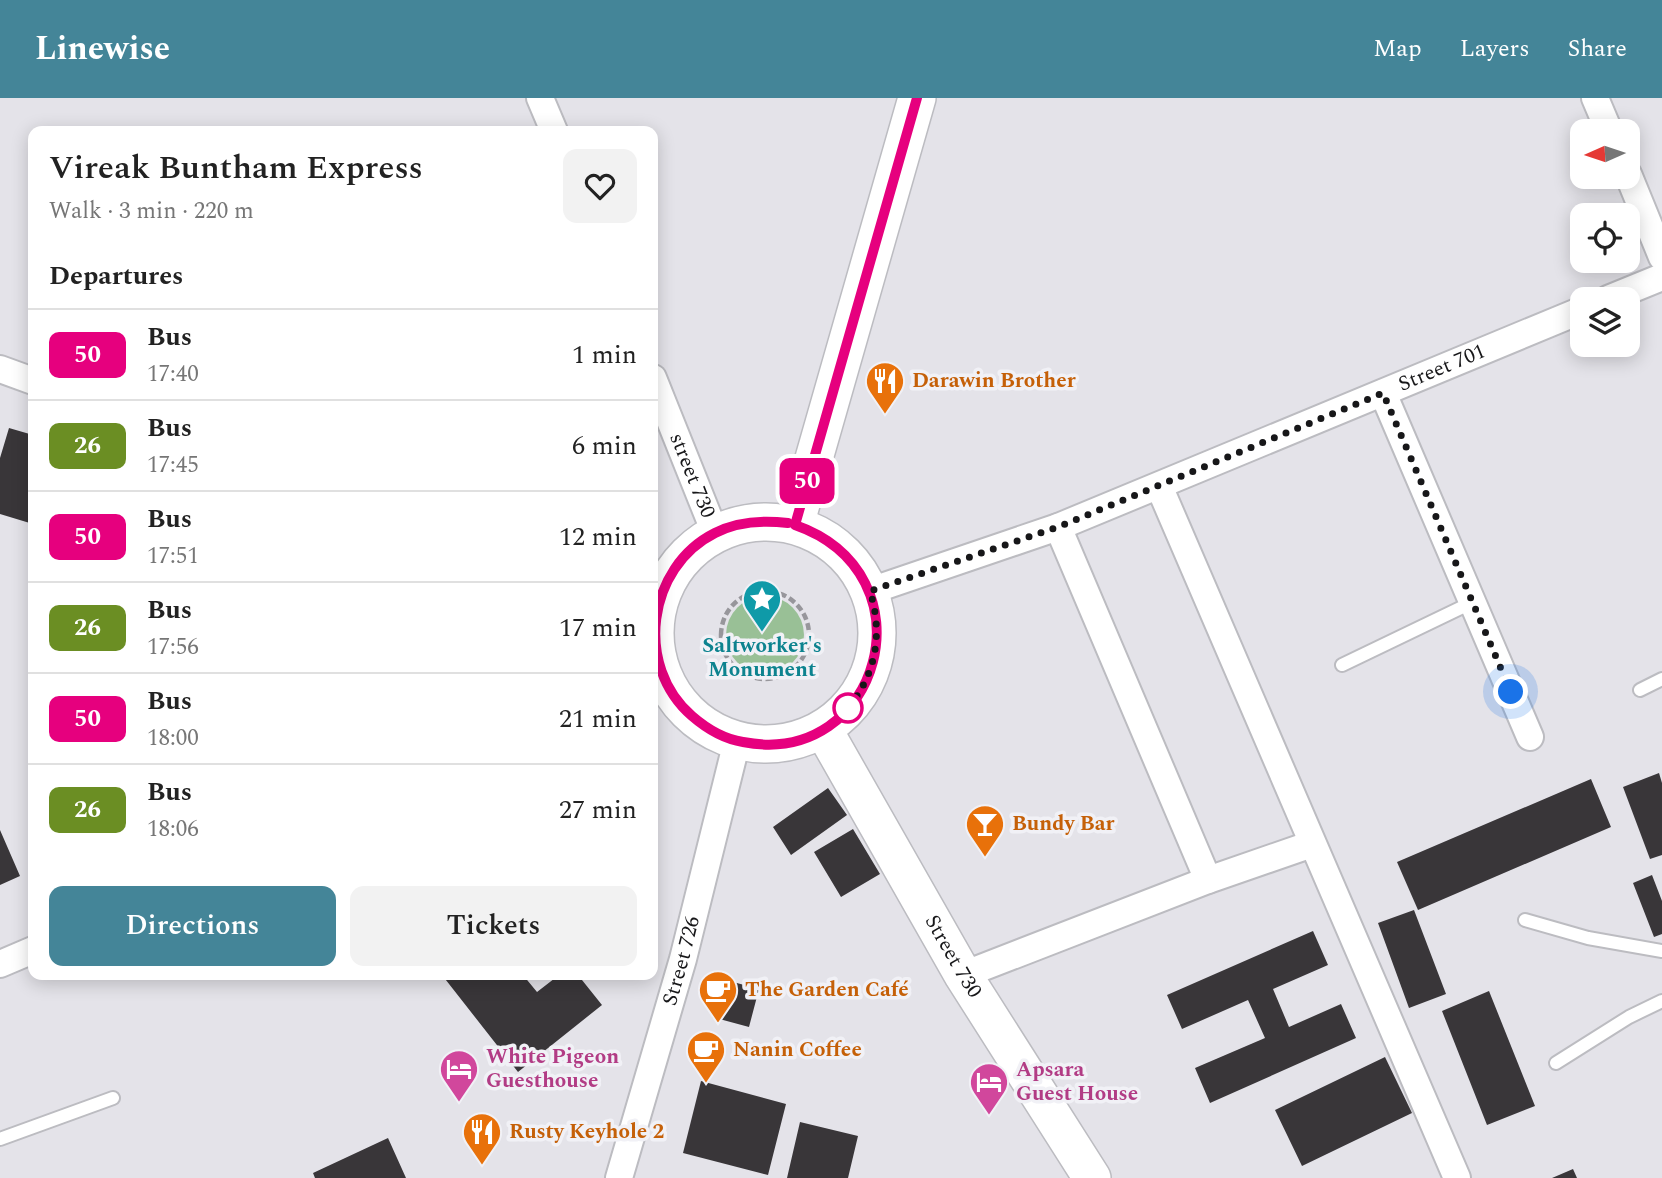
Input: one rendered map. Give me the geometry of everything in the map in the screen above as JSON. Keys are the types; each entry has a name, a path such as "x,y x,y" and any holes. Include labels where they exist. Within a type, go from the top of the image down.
{"street":[{"path":"540,98 552,126"},
{"path":"795,525 917,98"},
{"path":"1595,98 1604,119"},
{"path":"1634,189 1662,257"},
{"path":"1637,287 1662,277"},
{"name":"Street 701","path":"870,591 1058,527 1570,315"},
{"path":"0,369 28,379"},
{"name":"street 730","path":"658,390 715,533"},
{"path":"1383,393 1530,737"},
{"path":"1159,486 1457,1178"},
{"path":"658,598 682,559 715,533 751,522 778,522 812,531 837,547 856,566 870,591 877,618 870,672 856,699 845,712 823,729 786,743 756,744 737,741 712,731 693,717 658,679"},
{"path":"1058,527 1208,880"},
{"name":"Street 730","path":"823,729 964,975 1092,1178"},
{"name":"Street 726","path":"622,1166 683,959 737,741"},
{"path":"964,975 1208,880 1312,844"},
{"path":"0,964 28,952"},
{"path":"600,1178 622,1166"}],"lane":[{"path":"1342,664 1473,602"},
{"path":"1640,690 1662,680"},
{"path":"1525,919 1588,938 1662,951"},
{"path":"1556,1063 1629,1017 1662,1001"},
{"path":"0,1139 113,1098"}],"path":[{"path":"755,592 776,593 788,598 800,608 808,628 808,643 801,659 792,669 780,676 762,679 744,673 733,665 723,649 722,630 729,610 739,600 755,592"}],"green space":[{"path":"765,596 780,599 792,608 801,620 804,635 801,650 792,662 780,671 765,674 750,671 738,662 729,650 726,635 729,620 738,608 750,599"}],"building":[{"path":"9,428 28,434 28,522 0,514 0,458"},
{"path":"1659,773 1662,783 1662,855 1650,859 1623,787"},
{"path":"1591,779 1611,827 1418,910 1397,862"},
{"path":"828,788 847,815 791,855 773,827"},
{"path":"853,829 880,874 841,897 814,852"},
{"path":"0,830 20,876 0,885"},
{"path":"1652,875 1662,901 1662,934 1654,937 1633,883"},
{"path":"1414,910 1446,994 1409,1008 1378,923"},
{"path":"1313,931 1328,965 1273,989 1289,1027 1341,1004 1356,1038 1210,1103 1195,1068 1265,1038 1248,1000 1182,1029 1167,995"},
{"path":"722,979 759,989 749,1027 712,1017"},
{"path":"446,980 527,980 537,992 553,980 582,980 602,1005 518,1072"},
{"path":"1489,991 1535,1106 1487,1125 1442,1011"},
{"path":"1385,1057 1412,1113 1302,1166 1275,1110"},
{"path":"701,1081 786,1104 768,1175 683,1153"},
{"path":"800,1122 858,1136 848,1178 787,1178"},
{"path":"388,1138 406,1178 315,1178 313,1173"},
{"path":"1573,1169 1577,1178 1552,1178"}],"bus line":[{"name":"50","path":"658,659 670,690 699,722 727,737 756,744 786,743 815,733 845,712 865,685 874,659 877,632 877,618 870,591 856,566 837,547 826,538 795,525 917,98"},
{"name":"50","path":"658,605 671,574 682,559 706,538 724,529 751,522 788,523"}],"place":[{"name":"Darawin Brother","path":"885,415"},
{"name":"Saltworker's Monument","path":"762,633"},
{"name":"Bundy Bar","path":"985,858"},
{"name":"The Garden Café","path":"718,1024"},
{"name":"Nanin Coffee","path":"706,1084"},
{"name":"White Pigeon Guesthouse","path":"459,1103"},
{"name":"Apsara Guest House","path":"989,1116"},
{"name":"Rusty Keyhole 2","path":"482,1166"}],"route":[{"path":"848,708 845,712 865,685 874,659 877,618 870,591 1058,527 1383,393 1511,692"}]}
